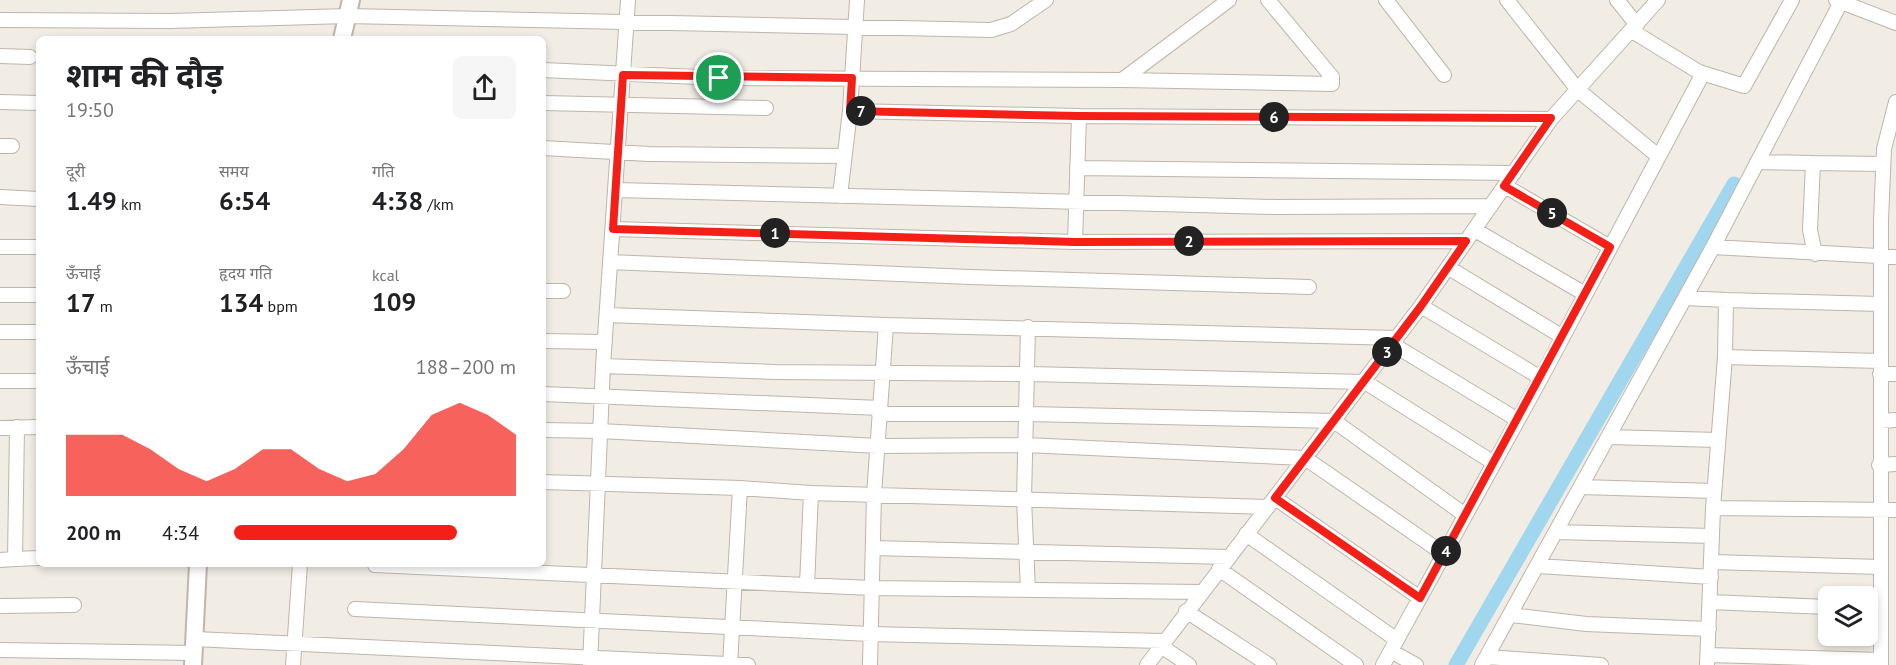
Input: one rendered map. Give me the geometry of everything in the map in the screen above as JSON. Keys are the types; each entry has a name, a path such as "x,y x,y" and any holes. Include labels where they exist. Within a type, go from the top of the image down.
{"street":[{"path":"591,662 603,366 628,0"},
{"path":"840,196 850,111 857,0"},
{"path":"0,20 171,21 349,8 627,23 1002,29 1046,0"},
{"path":"1122,80 1229,0"},
{"path":"546,70 623,75 1332,84 1332,77 1268,0"},
{"path":"1386,0 1444,75"},
{"path":"1507,0 1578,90 1658,156"},
{"path":"1617,0 1635,28 1698,72 1744,86 1789,1"},
{"path":"1147,665 1200,592 1365,382 1449,268 1551,118 1658,0"},
{"path":"1601,665 1484,661 1713,248 1838,1 1896,23"},
{"path":"343,36 349,8"},
{"path":"0,56 30,57"},
{"path":"1383,665 1586,294 1700,79 1698,72"},
{"path":"0,102 36,103"},
{"path":"1877,586 1880,567 1882,164 1896,102"},
{"path":"546,103 766,108"},
{"path":"850,111 1078,116 1551,118"},
{"path":"1075,242 1078,116"},
{"path":"546,148 618,153 844,156"},
{"path":"1757,162 1882,164"},
{"path":"1813,163 1810,230 1815,254"},
{"path":"1077,168 1514,173"},
{"path":"1504,186 1610,247"},
{"path":"615,190 1077,200 1275,207 1491,206"},
{"path":"0,198 36,199"},
{"path":"613,229 1075,242 1466,241"},
{"path":"1475,230 1586,294"},
{"path":"0,247 36,248"},
{"path":"1713,248 1896,257"},
{"path":"610,262 970,277 1309,287"},
{"path":"1449,268 1563,337"},
{"path":"546,291 563,291"},
{"path":"0,295 36,295"},
{"path":"1685,298 1880,304"},
{"path":"1726,300 1725,357 1713,508 1707,660 1881,662 1878,639"},
{"path":"1421,306 1541,378"},
{"path":"607,315 886,325 1028,327 1395,341 1518,420"},
{"path":"870,665 874,495 886,325"},
{"path":"1028,327 1029,374 1024,499 1028,590"},
{"path":"0,332 36,332"},
{"path":"546,341 605,342"},
{"path":"1725,357 1880,368 1896,374"},
{"path":"603,366 775,372 1029,374 1365,382 1494,463"},
{"path":"0,381 36,381"},
{"path":"546,394 879,411 1334,421 1465,515"},
{"path":"1881,421 1896,420"},
{"path":"15,559 17,427"},
{"path":"0,428 36,427"},
{"path":"546,430 878,446 1026,445 1305,458 1444,554"},
{"path":"1609,437 1718,440"},
{"path":"1879,465 1896,464"},
{"path":"546,482 874,495 1271,503 1420,598"},
{"path":"1581,487 1714,491"},
{"path":"730,665 740,488"},
{"path":"807,585 812,493"},
{"path":"1713,508 1896,510"},
{"path":"1556,532 1712,536"},
{"path":"1246,534 1394,646 1412,663"},
{"path":"873,548 1228,557"},
{"path":"0,560 36,558"},
{"path":"1712,562 1880,567"},
{"path":"1538,566 1711,577"},
{"path":"194,652 198,567"},
{"path":"293,665 300,567"},
{"path":"397,567 872,588 1200,592"},
{"path":"1219,569 1356,665"},
{"path":"1710,602 1818,607"},
{"path":"0,606 74,605"},
{"path":"355,609 731,629 1162,643 1189,665"},
{"path":"1186,611 1269,665"},
{"path":"1511,615 1596,625 1709,629"},
{"path":"0,650 194,652 294,645 591,662 748,665"}],"waterway":[{"path":"1456,665 1734,184"}],"route":[{"path":"623,75 719,78 852,78 850,111 1078,116 1551,118 1504,186 1610,247 1420,598 1275,498 1365,382 1449,268 1466,241 1075,242 613,229 623,75"}]}
